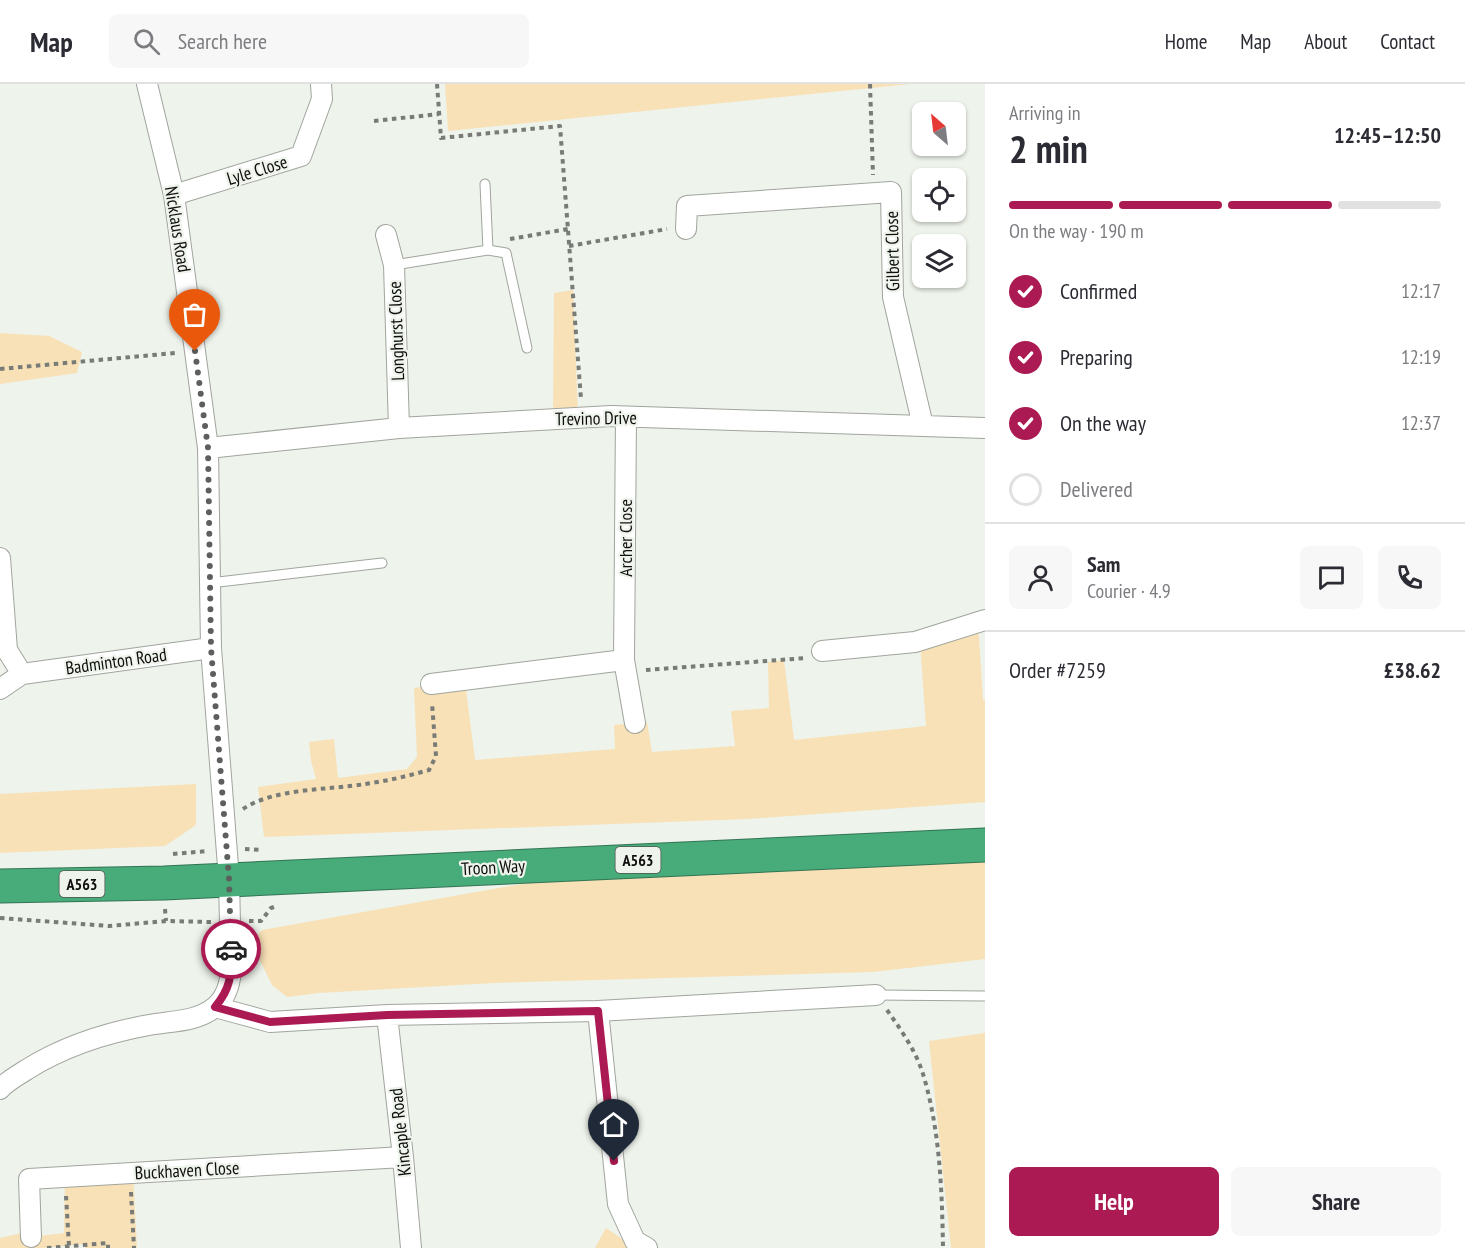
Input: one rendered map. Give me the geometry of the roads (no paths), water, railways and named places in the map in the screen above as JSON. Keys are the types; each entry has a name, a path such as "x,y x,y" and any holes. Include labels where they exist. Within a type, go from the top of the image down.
{"highway":[{"name":"Troon Way","path":"0,886 165,883 985,844"}],"street":[{"name":"Nicklaus Road","path":"147,84 174,195 208,448 211,648 229,879 231,970 227,990 215,1007"},
{"name":"Lyle Close","path":"174,195 301,156 322,99 321,84"},
{"name":"Gilbert Close","path":"686,229 687,206 891,192 893,297 922,426"},
{"name":"Longhurst Close","path":"386,235 394,265 399,428"},
{"name":"Trevino Drive","path":"208,448 399,428 582,418 626,417 985,428"},
{"name":"Archer Close","path":"626,417 626,665 635,723"},
{"path":"0,558 7,650 22,674"},
{"path":"822,651 915,642 985,620"},
{"name":"Badminton Road","path":"0,689 22,674 211,648"},
{"path":"430,684 626,665"},
{"path":"0,1089 43,1059 84,1040 119,1030 182,1020 201,1015 215,1007 270,1022 387,1015 598,1011 876,995"},
{"path":"598,1011 618,1204 635,1241 647,1248"},
{"name":"Kincaple Road","path":"387,1015 411,1248"},
{"name":"Buckhaven Close","path":"37,1243 29,1179 403,1157"}],"lane":[{"path":"484,184 488,250"},
{"path":"394,265 488,250 506,253 527,348"},
{"path":"210,583 382,563"},
{"path":"876,995 985,996"}]}
